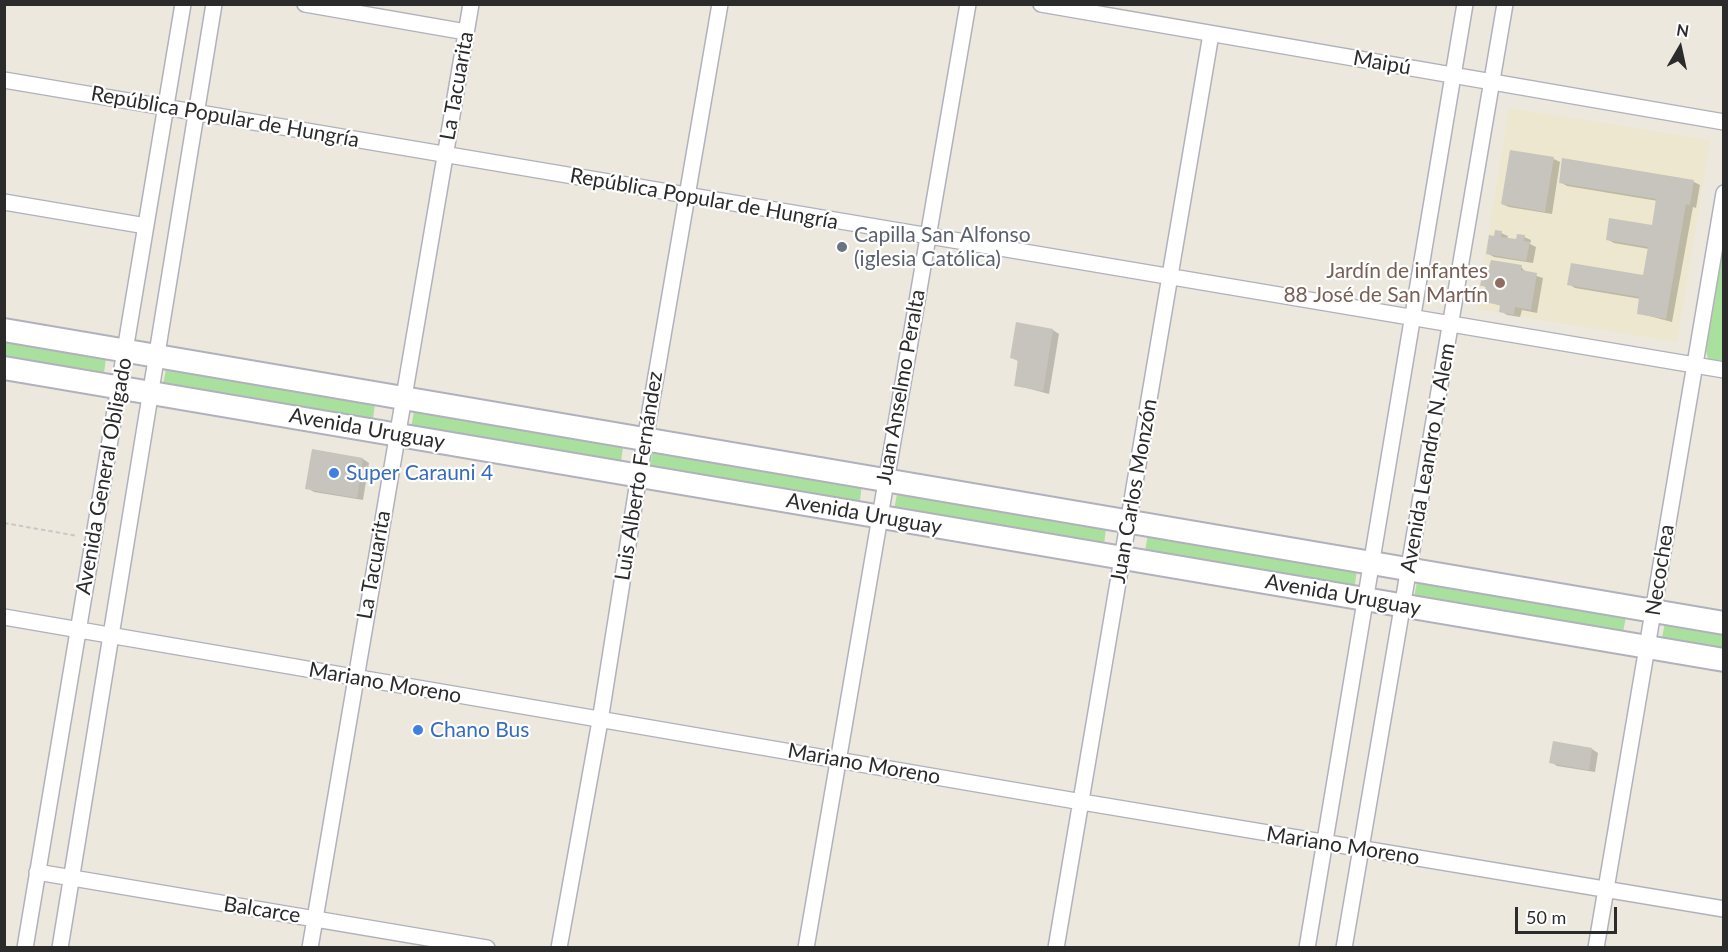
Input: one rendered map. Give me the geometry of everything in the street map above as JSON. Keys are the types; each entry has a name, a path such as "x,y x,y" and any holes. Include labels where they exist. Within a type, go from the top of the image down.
{"street":[{"name":"Avenida General Obligado","path":"25,948 183,4"},
{"name":"Avenida General Obligado","path":"60,948 110,635 159,357 214,4"},
{"path":"305,4 466,32"},
{"name":"La Tacuarita","path":"310,948 354,678 471,4"},
{"name":"Luis Alberto Fernández","path":"559,948 600,721 645,439 720,4"},
{"name":"Juan Anselmo Peralta","path":"806,948 968,4"},
{"name":"Maipú","path":"1041,4 1724,123"},
{"name":"Avenida Leandro N. Alem","path":"1307,948 1465,4"},
{"name":"Avenida Leandro N. Alem","path":"1344,948 1505,4"},
{"name":"Juan Carlos Monzón","path":"1056,948 1172,276 1210,34"},
{"name":"República Popular de Hungría","path":"4,80 1724,370"},
{"name":"Necochea","path":"1596,948 1724,193"},
{"path":"4,202 146,226"},
{"name":"Avenida Uruguay","path":"4,330 1724,623"},
{"name":"Avenida Uruguay","path":"4,368 1724,660"},
{"name":"Mariano Moreno","path":"4,617 600,721 1724,909"},
{"name":"Balcarce","path":"37,872 487,948"}],"path":[{"path":"4,523 94,539"}],"shaded area":[{"path":"1509,108 1710,140 1677,342 1476,309"}],"green space":[{"path":"1723,248 1723,363 1708,359 1706,351"},
{"path":"4,336 106,358 104,373 100,375 5,359"},
{"path":"166,369 375,404 373,419 370,421 163,385"},
{"path":"418,408 620,442 623,447 621,462 411,428 414,411"},
{"path":"653,450 862,485 860,500 856,502 650,466"},
{"path":"902,490 1103,524 1106,529 1104,544 894,510 897,494"},
{"path":"1148,534 1357,570 1355,584 1351,586 1145,551"},
{"path":"1417,581 1626,617 1623,632 1414,598"},
{"path":"1665,622 1723,627 1723,651 1662,638"}],"building":[{"path":"1510,150 1554,157 1545,212 1501,204"},
{"path":"1562,158 1694,180 1690,205 1686,204 1666,319 1637,314 1639,297 1567,285 1571,263 1643,275 1648,247 1606,240 1609,218 1652,225 1656,199 1559,183"},
{"path":"1495,230 1502,231 1501,237 1516,239 1517,234 1525,235 1524,241 1530,242 1526,261 1486,254 1489,235 1494,236"},
{"path":"1491,260 1522,265 1521,270 1537,273 1531,310 1515,307 1514,315 1499,312 1500,305 1483,302 1486,286 1480,286 1484,267 1489,267"},
{"path":"1016,322 1053,329 1043,391 1014,386 1018,360 1010,358"},
{"name":"Super Carauni 4","path":"312,449 363,458 357,498 305,489"},
{"path":"1553,741 1592,748 1589,770 1549,763"}],"place":[{"name":"Capilla San Alfonso (iglesia Católica)","path":"842,247"},
{"name":"Jardín de infantes 88 José de San Martín","path":"1500,283"},
{"name":"Super Carauni 4","path":"334,473"},
{"name":"Chano Bus","path":"418,730"}]}
